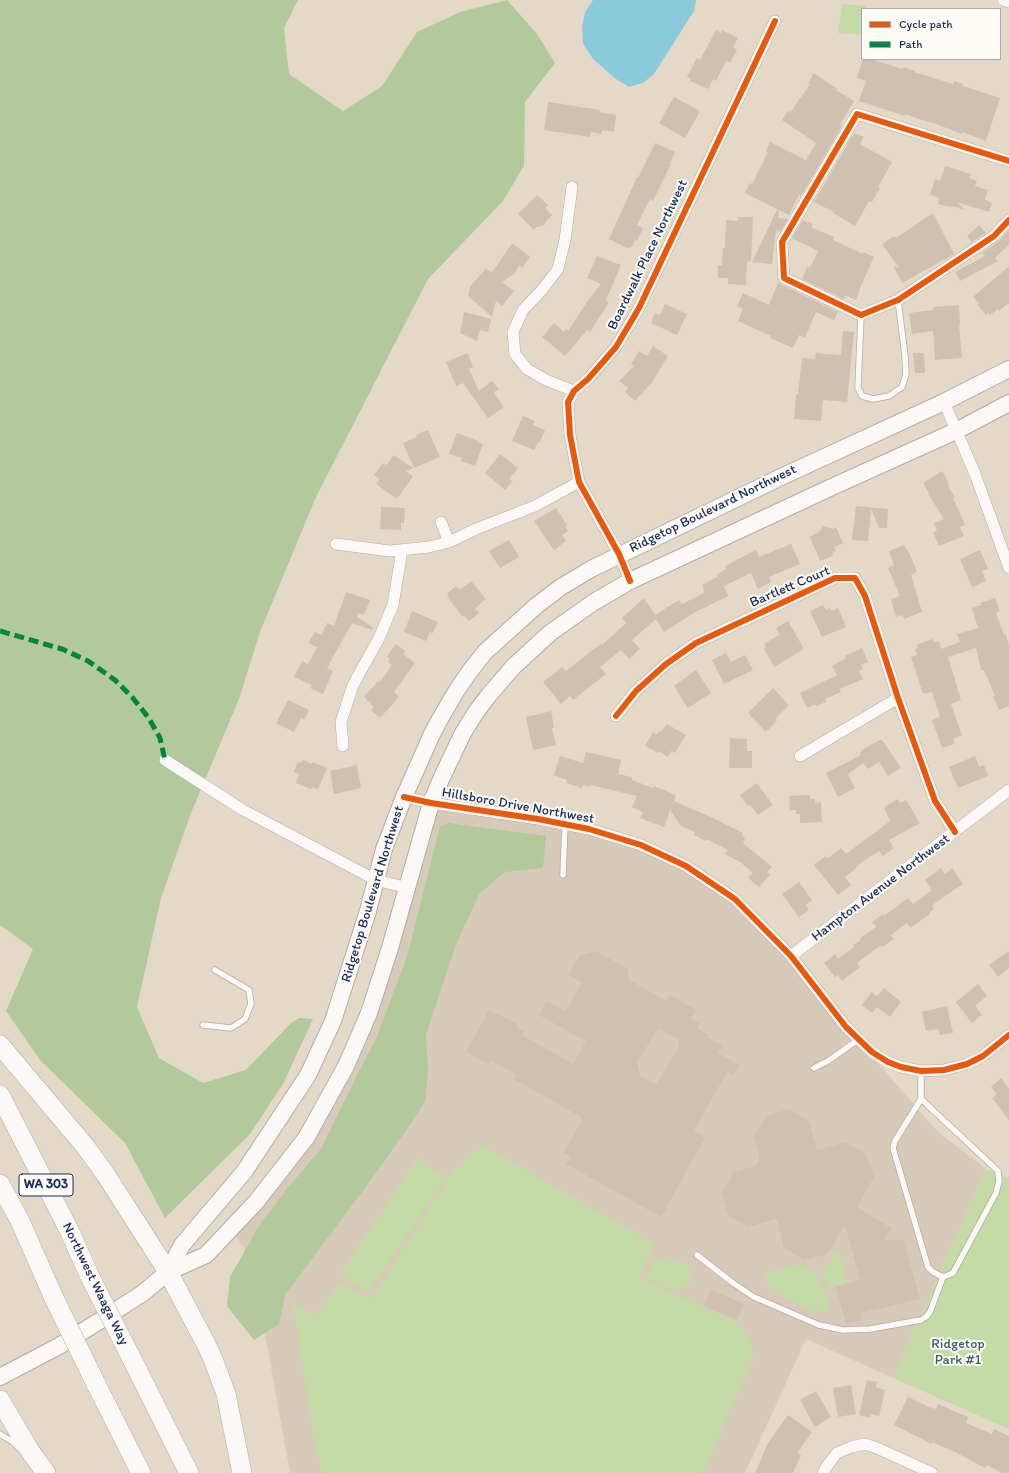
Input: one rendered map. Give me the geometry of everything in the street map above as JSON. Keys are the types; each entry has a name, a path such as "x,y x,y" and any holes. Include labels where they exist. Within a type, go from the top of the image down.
{"highway":[{"path":"0,1045 85,1146 106,1175 168,1272 206,1344 226,1394 242,1473"},
{"name":"Northwest Waaga Way","path":"0,1095 69,1230 90,1277 189,1473"},
{"name":"WA 303","path":"0,1184 20,1221 96,1384 141,1473"},
{"path":"0,1400 30,1452 46,1473"}],"main road":[{"name":"Ridgetop Boulevard Northwest","path":"168,1272 182,1245 244,1172 308,1075 333,1021 384,849 404,796 438,724 457,690 485,652 536,606 560,587 619,554 944,402 1009,369"},
{"name":"Ridgetop Boulevard Northwest","path":"0,1377 59,1346 101,1320 143,1293 168,1272 206,1255 256,1202 306,1138 346,1066 369,1013 408,888 431,803 463,733 489,695 513,667 550,633 594,602 630,581 956,431 1009,403"}],"street":[{"path":"1003,0 1009,2"},
{"name":"Boardwalk Place Northwest","path":"574,391 588,379 616,347 639,308 775,21"},
{"path":"1009,161 857,114 782,242 784,278 862,315 898,300 994,236 1009,220"},
{"path":"572,187 565,240 558,269 541,291 523,310 513,332 515,354 527,369 546,380 574,391 568,402 570,435 579,482 619,554 630,581"},
{"path":"944,402 1005,544 1009,568"},
{"path":"336,544 390,551 429,547 450,542 476,529 535,506 579,482"},
{"path":"441,522 450,542"},
{"path":"343,746 341,722 353,685 379,638 393,605 402,550"},
{"name":"Bartlett Court","path":"616,716 636,691 666,664 696,643 835,578 855,578 865,596 898,698 935,800 955,832"},
{"path":"800,756 898,698"},
{"path":"165,760 243,810 376,880 408,888"},
{"name":"Hampton Avenue Northwest","path":"791,956 1009,790"},
{"name":"Hillsboro Drive Northwest","path":"404,796 431,803 538,818 590,829 641,845 686,866 735,899 791,956 846,1027 872,1052 888,1062 901,1067 921,1071 944,1070 967,1064 984,1056 1009,1035"},
{"path":"823,1473 837,1453 851,1447 864,1444 932,1473"}],"lane":[{"path":"862,315 858,388 862,396 873,399 889,396 902,387 906,374 898,300"},
{"path":"563,875 565,824"},
{"path":"203,1025 231,1028 245,1019 251,1004 249,990 215,970"},
{"path":"814,1068 828,1061 859,1039"},
{"path":"921,1071 921,1098 895,1141 894,1148 928,1267 933,1272 943,1277"},
{"path":"697,1255 754,1297 819,1325 843,1330 870,1329 921,1320 926,1317 930,1312 943,1277 953,1273 996,1193 999,1181 998,1171 921,1098"},
{"path":"0,1434 13,1442 21,1451"}],"shaded area":[{"path":"431,803 641,845 735,899 937,1131 986,1169 893,1378 806,1339 745,1473 290,1473 258,1295 255,1263 231,1230 256,1202 346,1066"}],"green space":[{"path":"0,0 298,0 284,28 289,74 343,111 382,86 417,32 460,12 507,0 537,34 555,63 525,102 524,166 503,201 428,279 316,497 260,632 239,699 191,813 161,898 137,1007 159,1058 203,1083 246,1070 291,1023 299,1018 313,1019 283,1084 250,1134 165,1218 125,1143 40,1060 6,1011 33,949 0,925"},
{"path":"842,4 866,6 865,8 861,8 861,35 838,33"},
{"path":"448,823 546,836 543,868 505,872 479,894 456,945 426,1035 428,1073 425,1101 412,1122 362,1192 285,1295 279,1324 254,1340 227,1306 230,1277 258,1227 286,1190 321,1149 376,1039 407,957 440,826"},
{"path":"481,1145 655,1244 639,1277 739,1324 750,1339 753,1361 744,1378 703,1473 322,1473 314,1440 293,1302 315,1316 339,1283 371,1300 452,1172"},
{"path":"417,1159 445,1178 368,1293 340,1274"},
{"name":"Ridgetop Park #1","path":"986,1169 1009,1178 1009,1429 893,1378"},
{"path":"835,1251 839,1251 847,1282 828,1287 823,1272"},
{"path":"665,1256 688,1266 692,1283 674,1290 645,1277 652,1264"},
{"path":"800,1264 818,1275 830,1305 826,1310 811,1311 768,1288 763,1274"}],"water":[{"path":"593,0 696,0 694,11 654,74 643,83 629,87 616,79 593,59 583,44 582,27 585,12"}],"building":[{"path":"716,30 721,33 722,30 738,38 733,47 737,50 730,63 726,61 716,81 713,79 708,89 690,81 691,79 687,77 697,58 700,60"},
{"path":"863,60 874,60 903,69 903,67 953,84 954,81 963,84 963,86 1000,98 986,141 962,132 962,134 931,122 905,114 905,116 859,101 866,81 857,78"},
{"path":"814,73 837,89 836,90 854,101 840,125 842,126 801,196 799,195 789,215 745,193 750,183 752,184 768,152 766,151 770,142 806,160 816,143 782,120 788,111 790,113 810,84 808,83"},
{"path":"674,97 700,111 685,138 659,123"},
{"path":"548,102 600,110 599,112 616,115 614,132 602,130 601,134 591,132 590,137 544,130"},
{"path":"854,133 864,137 860,144 892,162 878,187 880,188 872,202 869,201 855,226 833,213 834,212 814,202"},
{"path":"655,143 675,152 670,163 671,164 653,201 650,199 637,225 643,228 637,241 635,240 632,247 627,248 609,239 637,177 638,178"},
{"path":"945,166 971,174 969,178 977,181 975,186 988,190 985,200 992,203 989,212 957,202 965,210 938,204 940,198 930,195 935,179 940,181"},
{"path":"537,195 548,205 545,208 552,215 543,226 536,227 534,230 518,214"},
{"path":"777,210 779,211 778,218 788,219 780,232 776,230 772,264 752,262"},
{"path":"933,213 954,254 902,283 893,266 899,268 882,244 894,236 896,238"},
{"path":"738,217 753,217 751,262 747,261 746,285 728,284 728,278 718,278 718,265 722,265 723,248 725,248 726,220 738,221"},
{"path":"803,220 813,224 811,227 834,237 833,240 863,254 863,252 874,257 856,300 845,295 844,299 802,279 807,267 810,268 818,251 792,238"},
{"path":"979,225 986,233 972,242 967,236"},
{"path":"1009,230 1009,245 995,258 998,261 960,281 955,272 985,256 982,253 998,242"},
{"path":"512,243 530,257 522,268 519,266 514,274 502,282 514,291 502,306 496,301 492,317 468,296 470,287 486,268 492,273"},
{"path":"597,256 621,265 606,300 609,302 590,332 587,330 565,356 542,337 554,323 564,332 566,329 568,331 601,284 587,278"},
{"path":"1009,266 1009,303 999,311 998,309 990,315 988,313 986,315 973,297"},
{"path":"778,283 838,312 834,320 816,312 805,338 799,335 793,348 738,321 743,309 737,306 743,293 769,305"},
{"path":"665,304 687,314 677,335 651,323 655,313 660,315"},
{"path":"959,305 962,358 935,360 933,331 912,334 909,313 934,310 933,307"},
{"path":"464,312 491,319 488,332 480,330 477,341 460,333"},
{"path":"843,331 854,332 847,402 823,400 821,421 794,419 796,394 798,394 802,358 815,359 816,353 841,355"},
{"path":"653,346 668,356 652,382 635,401 625,392 628,388 619,381 634,366 631,364 639,351 647,356"},
{"path":"468,353 473,367 469,369 479,391 492,381 499,389 494,393 504,407 488,418 463,383 456,386 446,362"},
{"path":"913,353 924,353 925,373 915,373"},
{"path":"523,416 535,421 533,425 545,430 540,442 538,442 534,450 512,441"},
{"path":"428,430 440,457 414,468 403,443"},
{"path":"457,433 479,441 478,442 483,444 475,466 461,461 462,458 449,454"},
{"path":"500,454 518,468 509,479 513,481 505,490 485,473"},
{"path":"394,455 413,468 406,471 413,476 397,499 376,484 380,479 374,475 383,463 385,465 388,463"},
{"path":"942,471 948,481 948,486 955,497 953,498 965,525 960,527 964,536 939,546 933,532 937,531 934,523 944,519 928,494 929,493 923,483"},
{"path":"856,506 888,509 887,528 879,528 871,509 868,541 852,540"},
{"path":"381,507 405,508 404,523 401,523 401,530 380,529"},
{"path":"556,508 567,525 565,526 568,531 562,535 566,541 554,550 534,521"},
{"path":"823,526 833,529 836,527 843,543 834,547 836,551 832,553 833,556 820,561 810,537 819,532"},
{"path":"509,540 519,557 500,568 489,551"},
{"path":"791,544 800,564 769,577 771,582 758,589 751,573 724,586 728,596 700,609 664,632 656,619 632,640 640,649 629,659 621,650 600,667 606,674 573,700 570,696 561,704 543,682 562,667 566,671 595,648 601,644 602,645 626,623 622,618 644,598 655,615 679,600 682,604 704,593 702,585 717,577 716,575 726,569 725,566 756,550 759,557"},
{"path":"904,545 908,550 917,572 911,575 922,612 904,619 902,615 896,617 891,599 900,596 888,568 894,565 889,551"},
{"path":"980,550 988,569 982,571 986,581 972,587 960,559"},
{"path":"471,581 486,599 475,608 479,613 469,621 464,616 463,617 448,598 449,597 447,594 456,586 461,589"},
{"path":"346,592 370,600 364,615 359,613 357,617 374,628 372,630 352,623 327,668 333,671 323,694 310,688 312,685 294,677 302,661 308,664 317,647 308,643 315,632 321,635 327,623 334,626"},
{"path":"995,598 1000,611 996,613 1004,635 1006,634 1009,646 1009,706 999,710 984,670 981,670 976,648 948,657 961,700 951,704 962,735 953,739 954,744 942,748 932,720 940,717 932,692 923,694 911,657 917,655 915,649 918,648 916,645 933,639 934,642 939,641 941,649 960,642 957,634 978,628 972,608 981,605 980,603"},
{"path":"823,605 826,610 830,608 831,611 838,608 846,627 822,637 810,611"},
{"path":"412,611 438,622 433,633 430,632 426,641 404,632"},
{"path":"788,621 804,649 774,667 764,649 766,648 764,644 780,634 776,628"},
{"path":"396,644 405,651 403,654 415,663 394,692 399,697 380,718 371,710 374,707 364,697 378,681 380,682 392,665 388,662 390,659 387,656"},
{"path":"862,648 868,662 861,665 863,669 859,671 863,679 839,689 841,692 825,699 826,702 816,706 815,704 807,708 800,693 837,675 832,666 846,658 845,656"},
{"path":"726,653 731,662 745,655 753,670 724,684 712,660"},
{"path":"696,670 711,693 688,708 674,686"},
{"path":"773,688 789,705 775,719 777,721 766,732 748,713"},
{"path":"288,700 309,710 304,720 301,718 294,732 276,723"},
{"path":"551,711 554,727 552,728 556,745 533,750 526,717"},
{"path":"667,724 686,735 675,753 671,751 668,757 659,751 658,753 645,746 653,732 657,734 659,731 661,732"},
{"path":"730,738 747,739 747,751 752,751 752,768 729,768"},
{"path":"882,740 901,768 888,776 879,762 868,769 863,763 848,774 855,788 838,797 826,773 861,755 860,753 865,748"},
{"path":"586,752 621,760 618,774 632,777 632,780 653,788 654,786 676,795 674,801 743,833 742,836 745,838 743,843 772,867 767,872 770,875 759,887 748,878 753,873 740,862 725,854 728,850 707,839 706,841 694,835 695,832 681,826 670,810 664,827 640,818 643,812 632,807 637,796 590,785 590,787 583,785 582,788 566,783 567,780 554,775 560,756 583,763"},
{"path":"975,756 979,767 984,765 988,776 958,788 949,767"},
{"path":"303,760 327,768 318,789 312,787 311,789 296,783 299,774 294,772 298,762 301,763"},
{"path":"357,765 361,788 334,794 330,771"},
{"path":"757,783 773,805 758,815 750,805 748,806 740,795"},
{"path":"810,795 810,799 815,799 815,803 821,802 822,822 800,823 800,814 796,814 796,810 790,810 789,796"},
{"path":"898,799 900,803 906,800 920,823 889,840 894,848 883,856 879,851 856,866 857,867 845,877 851,885 838,895 814,865 826,856 828,858 841,848 846,854 890,821 884,807"},
{"path":"941,868 945,874 952,868 963,884 932,905 934,909 929,913 930,914 910,928 907,923 891,935 894,939 882,947 881,945 857,963 860,967 842,981 838,975 835,977 824,963 835,954 838,959 854,947 853,945 861,940 860,938 876,927 872,922 883,914 884,916 908,898 913,904 932,890 925,880"},
{"path":"799,882 812,900 806,905 809,910 799,917 782,894"},
{"path":"595,951 627,968 629,980 667,1001 670,995 696,1010 691,1019 700,1024 697,1028 709,1035 708,1038 722,1046 718,1053 739,1065 733,1075 727,1072 694,1131 705,1138 661,1217 566,1164 571,1157 564,1153 583,1118 514,1079 517,1075 491,1060 489,1064 466,1052 489,1010 518,1024 516,1027 524,1031 522,1035 573,1064 586,1041 539,1015 547,1001 566,1011 582,983 569,975 579,956","holes":["658,1028 678,1039 679,1048 656,1084 640,1076 637,1063"]},
{"path":"1009,951 1009,968 998,977 989,965"},
{"path":"978,984 987,996 975,1006 982,1015 972,1023 956,1002"},
{"path":"884,988 901,1002 890,1017 877,1007 872,1013 862,1005 872,992 877,996"},
{"path":"947,1006 953,1033 940,1035 938,1029 926,1031 922,1012"},
{"path":"1001,1078 1009,1088 1009,1120 992,1098 997,1094 991,1087"},
{"path":"789,1109 809,1121 817,1150 845,1142 866,1154 874,1177 857,1207 891,1228 884,1240 903,1240 920,1299 861,1313 862,1319 846,1324 836,1287 860,1280 845,1224 827,1254 804,1260 784,1248 777,1219 748,1227 728,1215 722,1192 734,1172 756,1166 760,1158 754,1136 767,1116"},
{"path":"711,1290 744,1304 737,1320 704,1306"},
{"path":"867,1380 877,1382 876,1387 885,1390 879,1416 871,1414 870,1418 859,1415"},
{"path":"851,1385 856,1414 838,1417 833,1388"},
{"path":"816,1391 831,1417 815,1427 800,1400"},
{"path":"908,1397 936,1409 938,1404 968,1417 966,1423 992,1434 994,1429 1009,1436 1009,1473 1002,1473 987,1465 985,1468 957,1453 932,1442 932,1444 894,1425"},
{"path":"788,1415 812,1432 797,1453 801,1455 793,1473 755,1473 768,1443"}],"marked path":[{"path":"0,631 62,649 88,661 115,680 132,697 148,717 160,738 165,760"}],"cycle path":[{"path":"630,581 619,554 579,482 570,435 568,402 574,391 588,379 616,347 639,308 775,21"},
{"path":"1009,161 857,114 782,242 784,278 861,315 898,300 994,236 1009,220"},
{"path":"616,716 636,691 666,664 696,643 835,578 855,578 865,596 898,698 935,801 955,832"},
{"path":"404,797 431,803 538,819 589,829 641,845 686,866 735,899 791,956 846,1027 872,1052 888,1062 901,1067 921,1071 944,1070 967,1064 983,1056 1009,1035"}]}
